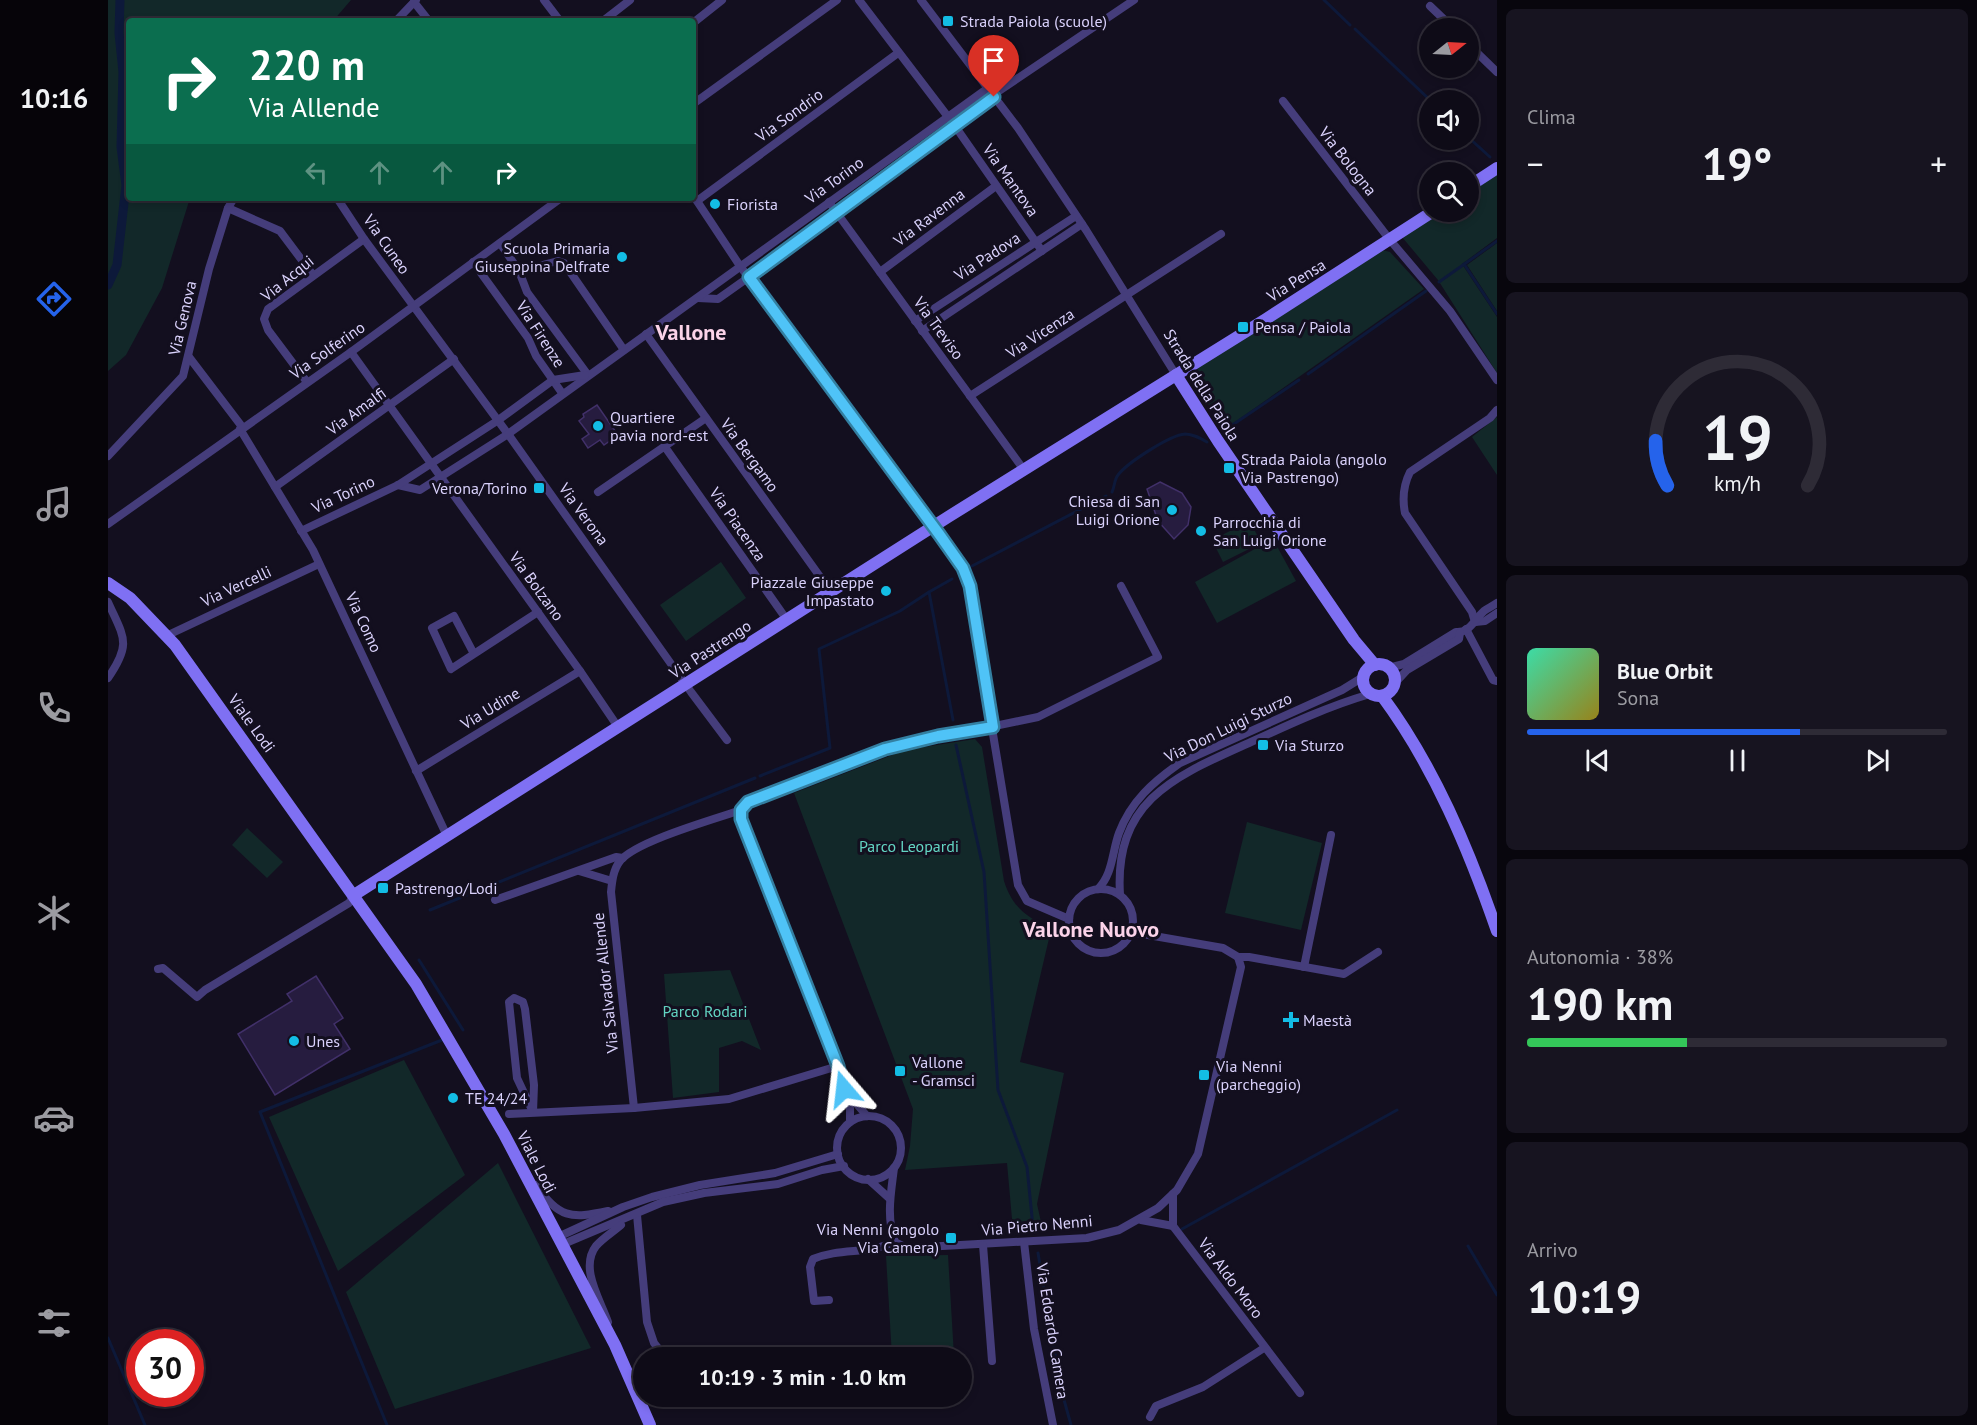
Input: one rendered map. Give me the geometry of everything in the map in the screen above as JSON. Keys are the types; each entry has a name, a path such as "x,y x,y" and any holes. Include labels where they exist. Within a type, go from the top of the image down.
{"street":[{"path":"544,0 558,18"},
{"path":"696,21 722,0"},
{"path":"696,102 837,0"},
{"path":"859,0 948,117"},
{"name":"Strada della Paiola","path":"921,0 992,94 1082,224 1218,441 1354,640 1367,672 1365,690 1384,691"},
{"path":"992,94 1040,66 1134,0"},
{"path":"399,18 415,1 427,18"},
{"path":"606,18 626,1"},
{"path":"1430,6 1443,18"},
{"name":"Via Sondrio","path":"696,197 898,53"},
{"path":"1479,55 1497,72"},
{"name":"Via Torino","path":"398,485 420,490 508,434 948,117 992,94"},
{"name":"Via Torino","path":"698,298 718,299 955,126 992,94"},
{"name":"Via Bologna","path":"1283,101 1390,240 1450,311 1497,380"},
{"name":"Via Mantova","path":"948,117 1042,251"},
{"path":"1479,180 1497,168"},
{"name":"Via Ravenna","path":"880,272 996,186"},
{"path":"696,200 740,266 963,568 970,586 1018,885 1027,901 1069,919"},
{"name":"Via Genova","path":"108,456 183,376 209,269 232,201"},
{"name":"Via Cuneo","path":"340,201 364,239 413,306"},
{"name":"Via Solferino","path":"108,524 351,352 557,201"},
{"name":"Via Treviso","path":"829,202 1024,470"},
{"path":"228,208 280,231 313,275"},
{"name":"Via Padova","path":"915,321 1076,216"},
{"name":"Via Pensa","path":"1176,375 1419,221"},
{"name":"Via Padova","path":"922,331 1082,224"},
{"path":"1126,294 1221,234"},
{"name":"Via Acqui","path":"307,382 268,330 264,319 268,309 364,239"},
{"name":"Via Firenze","path":"500,243 519,271 526,292 588,375"},
{"path":"519,271 558,261 564,263 624,350"},
{"name":"Via Firenze","path":"473,262 528,338 536,356 562,393"},
{"name":"Via Vicenza","path":"970,396 1126,294"},
{"name":"Via Verona","path":"413,306 454,359 727,740"},
{"name":"Via Bergamo","path":"646,334 831,592"},
{"name":"Via Bolzano","path":"351,352 618,727"},
{"name":"Via Como","path":"189,357 242,429 320,564 447,836"},
{"name":"Via Amalfi","path":"275,487 454,359"},
{"name":"Via Torino","path":"301,531 398,485 497,421 553,380 588,375"},
{"name":"Via Pastrengo","path":"354,895 1176,375"},
{"path":"1475,622 1472,612 1405,513 1402,500 1405,481 1410,472 1486,421 1497,410"},
{"path":"598,492 706,418"},
{"name":"Via Piacenza","path":"665,447 787,620"},
{"name":"Via Vercelli","path":"166,636 320,564"},
{"name":"Viale Lodi","path":"108,583 130,598 166,636 198,676 417,984 504,1134 615,1345 650,1425"},
{"path":"495,900 616,857 623,858 640,847 741,810 748,802 885,749 938,736 1038,717 1158,657 1121,586"},
{"path":"108,602 125,640 124,652 108,678"},
{"path":"1384,691 1407,670 1459,639 1463,631 1483,612 1497,603"},
{"path":"474,654 454,616 432,628 451,669 474,654 538,612"},
{"path":"1475,622 1485,621 1497,613"},
{"path":"1367,672 1404,664 1456,632 1463,631"},
{"path":"1463,631 1493,680 1497,681"},
{"path":"1384,691 1394,677 1388,668"},
{"name":"Via Udine","path":"416,771 580,671"},
{"name":"Via Don Luigi Sturzo","path":"1098,889 1106,881 1119,834 1128,813 1142,792 1180,763 1332,694 1367,672"},
{"path":"1384,691 1454,823 1497,931"},
{"name":"Via Don Luigi Sturzo","path":"1120,895 1121,864 1133,823 1156,792 1184,773 1236,748 1345,701 1384,691"},
{"path":"741,810 741,819 838,1066 850,1106 850,1122"},
{"path":"1304,967 1330,835"},
{"name":"Via Salvador Allende","path":"623,858 616,867 612,881 613,923 634,1108"},
{"path":"579,871 612,881"},
{"path":"1098,889 1110,890 1120,895 1132,912 1131,932 1126,942 1106,953 1095,953 1084,948 1076,941 1070,930 1071,908 1078,898 1098,889"},
{"path":"158,969 163,968 197,997 349,903 354,895"},
{"path":"1131,932 1223,948 1238,957 1344,974 1378,952"},
{"name":"Via Pietro Nenni","path":"829,1300 814,1301 810,1267 813,1259 822,1255 874,1249 895,1242 907,1248 983,1248 1024,1242 1087,1238 1119,1230 1141,1220 1158,1208 1173,1194 1190,1171 1198,1154 1241,967 1238,957"},
{"path":"514,998 523,1002 525,1009 534,1085 533,1113 517,1078 513,1058 509,1002 514,998"},
{"path":"509,1114 634,1108 729,1099 838,1066"},
{"path":"844,1089 867,1116"},
{"path":"889,1198 868,1179 852,1174 844,1166 838,1154 840,1136 850,1122 867,1116 887,1121 897,1131 901,1146 900,1155 894,1168 889,1198 895,1242"},
{"path":"504,1134 548,1203 567,1216 587,1215 623,1207 700,1185 775,1173 838,1154"},
{"path":"560,1241 627,1219 663,1202 704,1193 778,1184 844,1166"},
{"path":"868,1179 882,1177 894,1168"},
{"path":"1141,1220 1173,1226 1173,1194"},
{"path":"560,1241 623,1207"},
{"path":"637,1215 647,1322 657,1347"},
{"path":"615,1345 603,1309 592,1286 590,1266 594,1248 627,1219"},
{"name":"Via Aldo Moro","path":"1173,1226 1300,1393"},
{"name":"Via Edoardo Camera","path":"1024,1242 1034,1329 1053,1425"},
{"path":"983,1248 992,1361"},
{"path":"1150,1417 1156,1406 1203,1387 1264,1348"}],"green space":[{"path":"108,0 351,0 336,18 126,18 126,201 189,201 162,288 126,355 108,371"},
{"path":"1497,174 1497,238 1462,264 1497,317 1497,373 1438,280 1402,237 1425,222 1479,222 1479,186"},
{"path":"1497,243 1497,311 1467,265"},
{"path":"1382,250 1390,252 1424,289 1225,429 1195,385 1198,367"},
{"path":"1497,417 1497,475 1472,437"},
{"path":"1250,521 1261,543 1223,562 1212,540"},
{"path":"1273,539 1296,581 1217,623 1195,582"},
{"path":"721,562 746,598 686,641 660,605"},
{"name":"Parco Leopardi","path":"975,739 982,747 1004,881 1016,905 1051,930 1020,1062 1064,1073 1037,1204 1043,1231 1013,1230 1007,1163 905,1170 910,1146 913,1109 794,793 905,750"},
{"path":"1247,822 1322,843 1301,930 1225,913"},
{"path":"247,828 283,862 267,878 232,845"},
{"name":"Parco Rodari","path":"730,970 761,1050 742,1041 719,1048 719,1092 673,1098 664,974"},
{"path":"404,1060 465,1175 338,1271 269,1117"},
{"path":"498,1163 591,1348 395,1409 346,1292"},
{"path":"948,1255 953,1347 891,1347 886,1256"}],"building":[{"name":"Quartiere pavia nord-est","path":"597,405 618,435 604,445 600,440 588,448 582,439 589,434 579,421 584,417 583,414"},
{"name":"Chiesa di San Luigi Orione","path":"1160,482 1182,493 1191,507 1188,525 1174,539 1158,521 1147,489"},
{"name":"Unes","path":"316,976 343,1018 334,1024 350,1049 275,1095 238,1034 292,1001 287,994"}],"waterway":[{"path":"108,285 117,265 126,185 121,147 123,72 119,33 120,0"},
{"path":"1324,0 1350,25"},
{"path":"1355,29 1419,90"},
{"path":"1479,147 1490,157"},
{"path":"1439,282 1497,241"},
{"path":"1464,264 1497,314"},
{"path":"1308,374 1426,291"},
{"path":"1225,430 1299,380"},
{"path":"1112,492 1117,477 1123,470 1160,444 1185,434 1194,435 1207,442"},
{"path":"972,566 1106,496"},
{"path":"952,579 929,592 953,720"},
{"path":"760,776 830,748 819,649 900,611 929,592"},
{"path":"956,745 984,872 998,1090 1027,1167 1033,1227"},
{"path":"430,910 755,778"},
{"path":"419,960 463,1030"},
{"path":"387,1425 260,1112 442,1040"},
{"path":"1182,1229 1397,1110"},
{"path":"1468,1246 1497,1295"},
{"path":"1038,1253 1061,1389 1071,1425"},
{"path":"108,1338 145,1425"}],"place":[{"name":"Strada Paiola (scuole)","path":"948,21"},
{"name":"Fiorista","path":"715,204"},
{"name":"Scuola Primaria Giuseppina Delfrate","path":"622,257"},
{"name":"Pensa / Paiola","path":"1243,327"},
{"name":"Quartiere pavia nord-est","path":"598,426"},
{"name":"Strada Paiola (angolo Via Pastrengo)","path":"1229,468"},
{"name":"Verona/Torino","path":"539,488"},
{"name":"Chiesa di San Luigi Orione","path":"1172,510"},
{"name":"Parrocchia di San Luigi Orione","path":"1201,531"},
{"name":"Piazzale Giuseppe Impastato","path":"886,591"},
{"name":"Via Sturzo","path":"1263,745"},
{"name":"Pastrengo/Lodi","path":"383,888"},
{"name":"Maestà","path":"1291,1020"},
{"name":"Unes","path":"294,1041"},
{"name":"Vallone - Gramsci","path":"900,1071"},
{"name":"Via Nenni (parcheggio)","path":"1204,1075"},
{"name":"TE 24/24","path":"453,1098"},
{"name":"Via Nenni (angolo Via Camera)","path":"951,1238"}],"district":[{"name":"Vallone","path":"691,332"},
{"name":"Vallone Nuovo","path":"1091,929"}],"route":[{"path":"844,1089 838,1066 741,819 741,810 748,802 885,749 938,736 993,727 970,586 963,568 749,277 994,97"}]}
